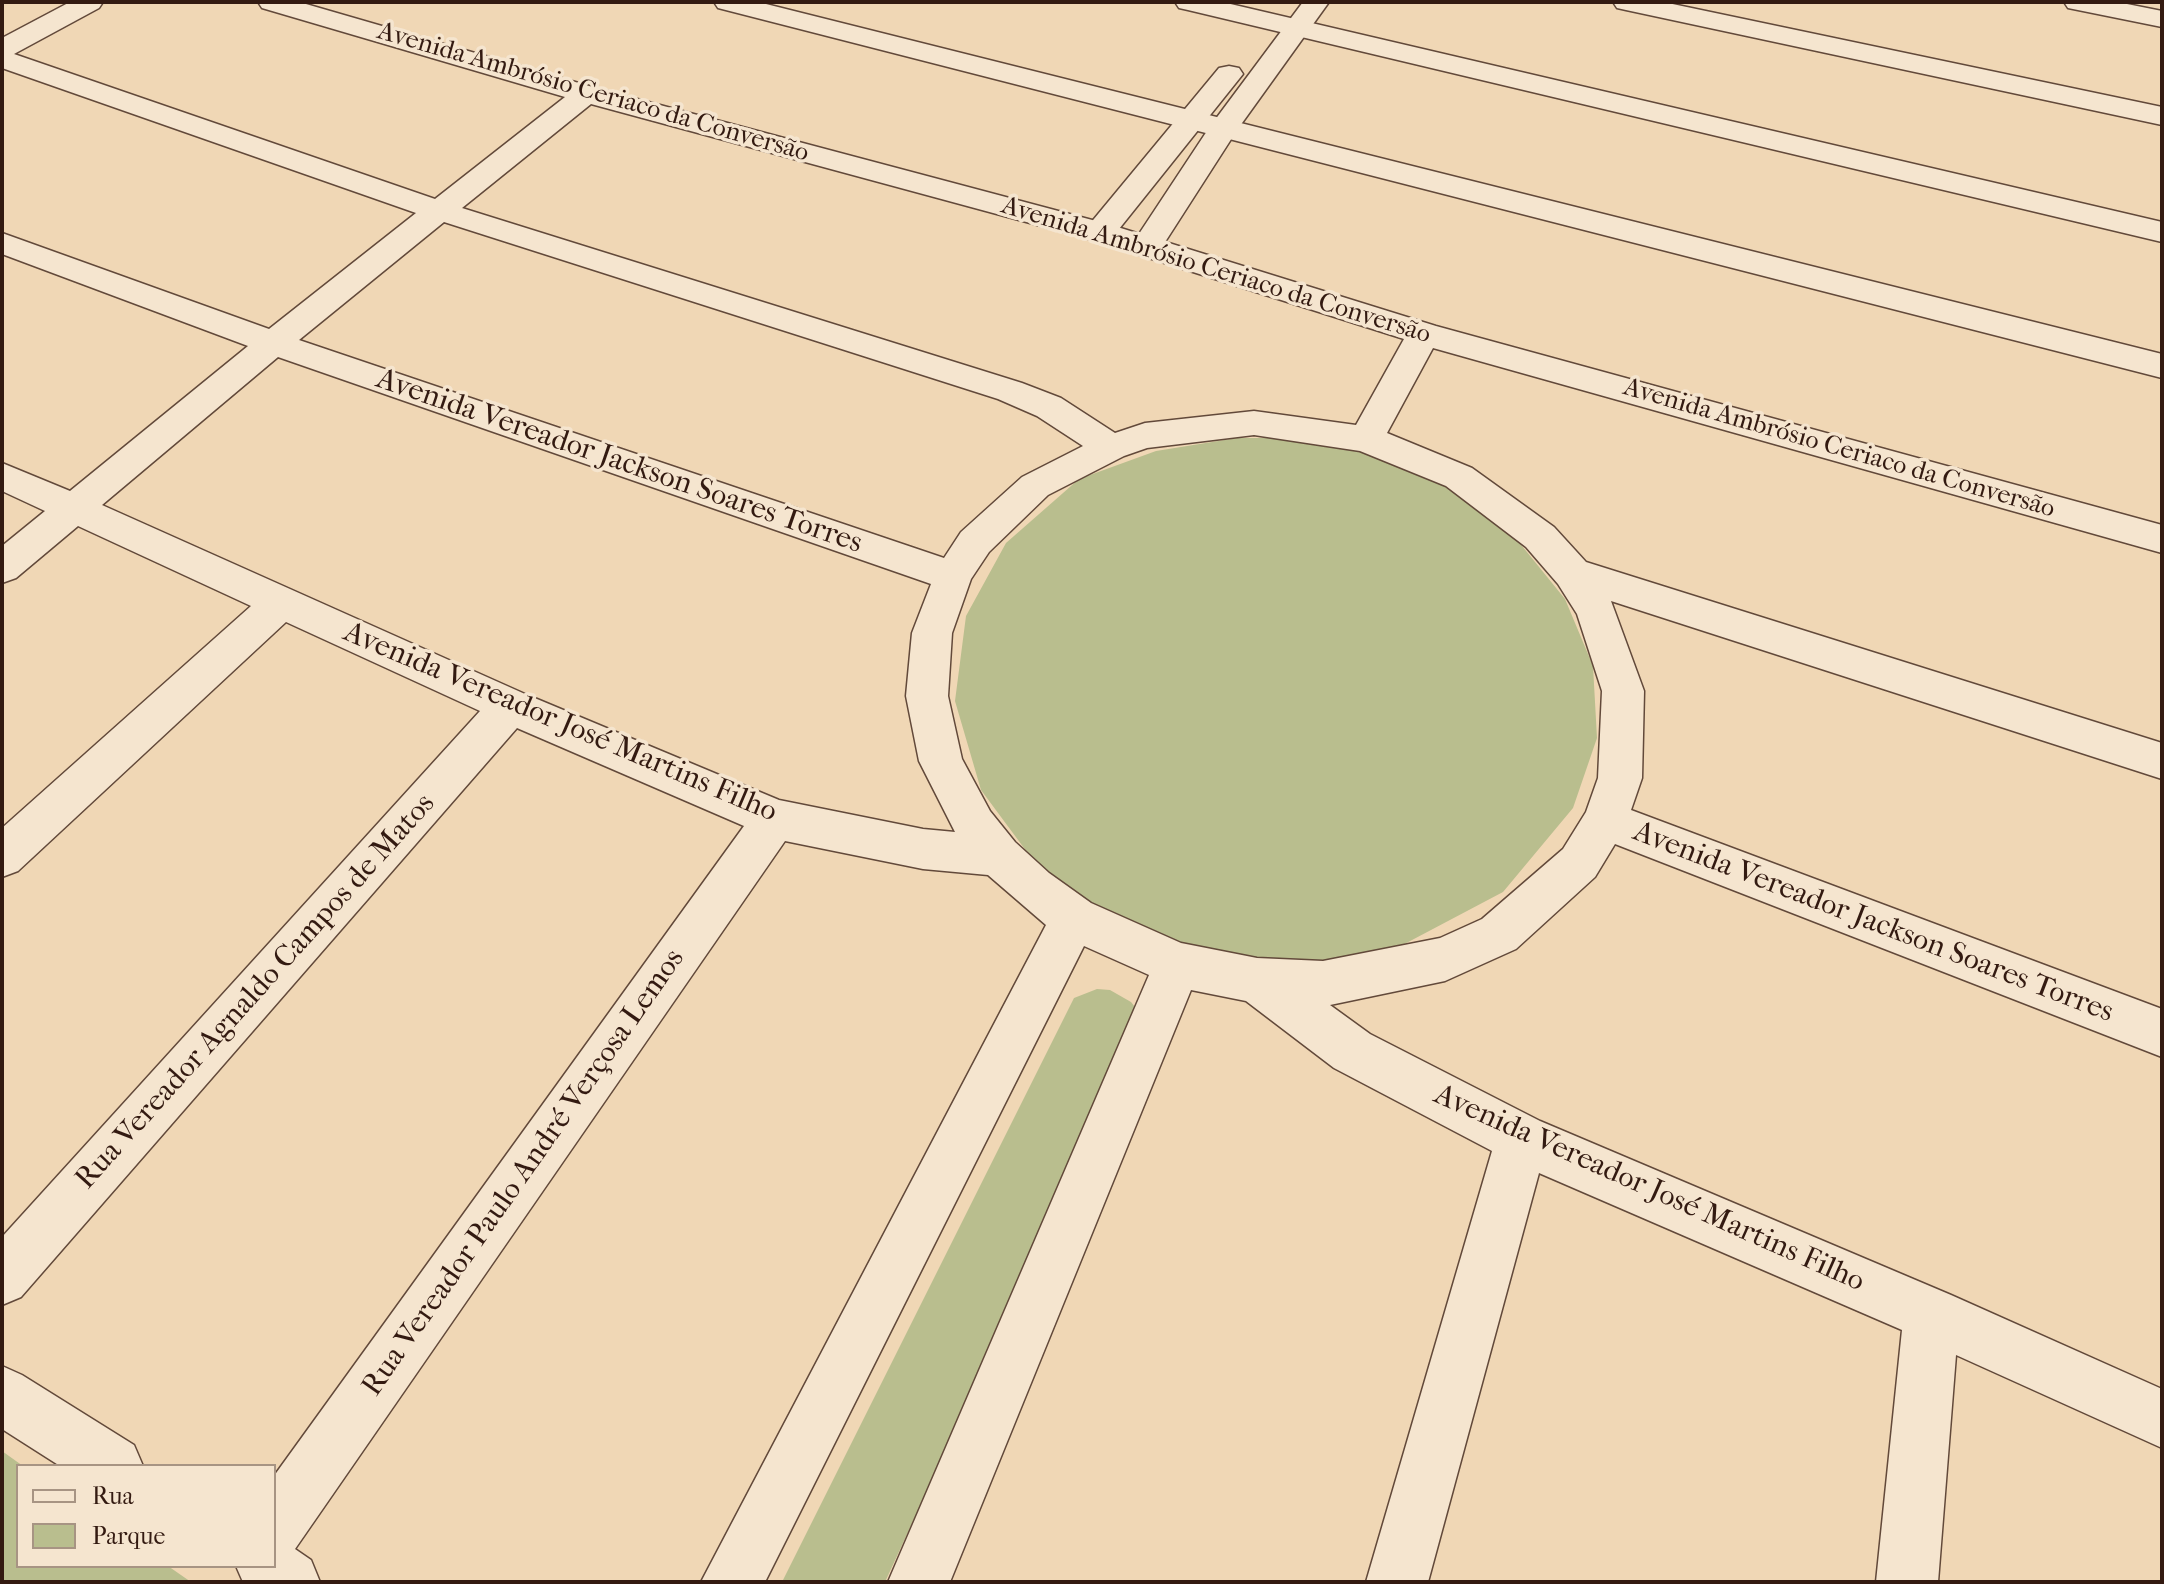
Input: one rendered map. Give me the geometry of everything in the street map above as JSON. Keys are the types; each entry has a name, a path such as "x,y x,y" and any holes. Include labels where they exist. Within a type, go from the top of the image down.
{"street":[{"path":"2,22 42,2"},
{"path":"2,49 90,2"},
{"name":"Avenida Ambrósio Ceriaco da Conversão","path":"271,2 586,94 1100,232 1424,334 2162,539"},
{"path":"727,2 2162,366"},
{"path":"1188,2 1277,11 1299,27 2162,232"},
{"path":"1147,246 1224,128 1316,2"},
{"path":"1626,2 2162,116"},
{"path":"2077,2 2162,19"},
{"path":"1100,232 1193,120 1277,11"},
{"path":"2,59 437,210 1010,391 1049,407 1111,447"},
{"path":"2,568 273,343 586,94"},
{"name":"Avenida Vereador Jackson Soares Torres","path":"2,243 273,343 953,576"},
{"path":"1366,439 1424,334"},
{"path":"999,856 974,825 941,761 927,696 932,633 953,576 975,542 1035,486 1111,447 1145,436 1254,423 1366,439 1459,477 1540,537 1572,573 1596,610 1623,691 1620,778 1605,820"},
{"name":"Avenida Vereador José Martins Filho","path":"2,476 510,706 775,819 923,849 999,856 1033,888 1074,918 1177,965 1257,981 1352,1051 1522,1139 1931,1315 2162,1419"},
{"path":"1572,573 2162,761"},
{"path":"2,857 281,602"},
{"name":"Rua Vereador Agnaldo Campos de Matos","path":"2,1278 510,706"},
{"name":"Rua Vereador Paulo André Verçosa Lemos","path":"276,1524 775,819"},
{"name":"Avenida Vereador Jackson Soares Torres","path":"1257,981 1323,984 1445,959 1499,934 1579,863 1605,820 2162,1033"},
{"path":"732,1582 1074,918"},
{"path":"919,1582 1177,965"},
{"path":"1397,1582 1522,1139"},
{"path":"1907,1582 1931,1315"},
{"path":"2,1395 110,1464"},
{"path":"270,1568 289,1582"}],"green space":[{"path":"1237,438 1322,438 1395,459 1461,494 1518,541 1565,599 1593,666 1597,738 1573,808 1503,892 1395,949 1263,971 1142,939 1044,875 981,790 955,701 966,616 1006,543 1079,479 1156,451"},
{"path":"1097,989 1110,990 1131,1002 1139,1012 1142,1024 885,1582 782,1582 1074,998"},
{"path":"2,1451 20,1464 16,1464 16,1568 171,1568 191,1582 2,1582"}]}
